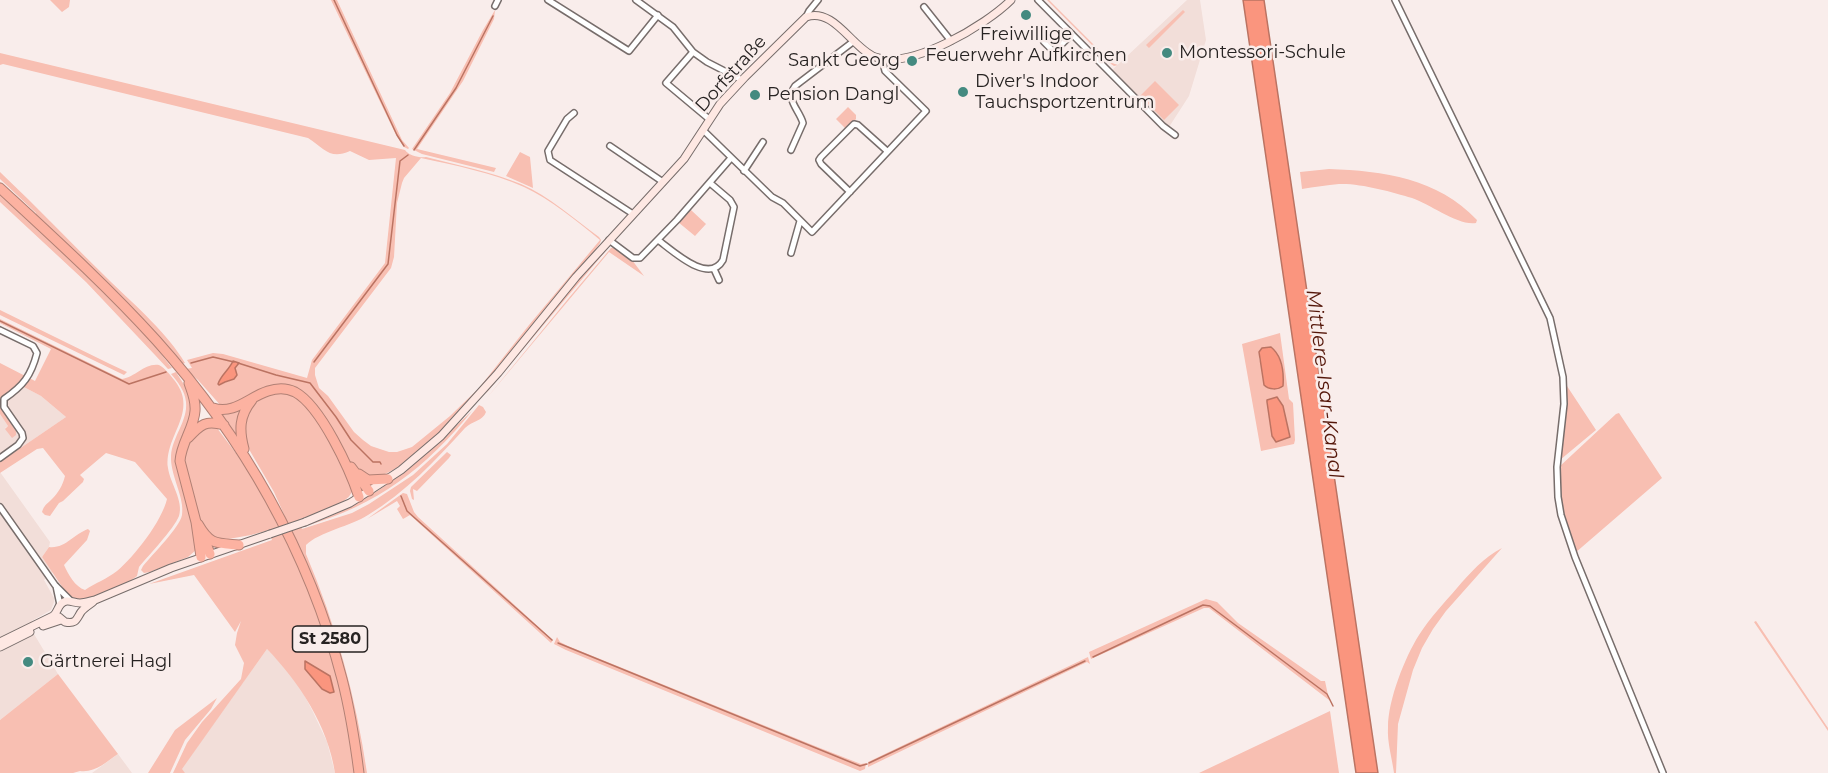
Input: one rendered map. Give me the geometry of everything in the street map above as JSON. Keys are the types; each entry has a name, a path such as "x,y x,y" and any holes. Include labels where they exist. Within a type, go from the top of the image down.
{"highway":[{"name":"St 2580","path":"0,188 106,287 154,338 213,408 247,460 268,495 296,551 322,614 343,682 359,773"},
{"name":"St 2580","path":"185,374 193,395 195,410 180,457 181,467 205,556"},
{"path":"213,408 228,411 267,391 279,388 290,390 300,396 316,414 345,460 369,491"},
{"name":"St 2580","path":"247,460 241,435 241,422 244,411 255,397"},
{"path":"184,442 206,423 224,425"},
{"path":"345,460 359,497"},
{"path":"356,472 368,480 388,479"},
{"name":"St 2580","path":"196,522 203,533 205,556"},
{"path":"203,533 207,539 214,542 239,544"}],"street":[{"path":"548,0 629,51 658,15"},
{"path":"636,0 673,27 693,52 742,80"},
{"path":"817,1 815,14 828,19 873,56 882,59 909,56 951,41 986,22 1011,0"},
{"path":"1038,0 1163,126 1175,135"},
{"path":"1395,0 1550,318 1563,377 1564,404 1557,467 1561,515 1575,557 1663,773"},
{"path":"806,17 817,1"},
{"path":"924,6 951,41"},
{"name":"Dorfstraße","path":"95,600 171,568 304,522 359,497 422,454 454,424 576,277 684,159 720,104 806,17 815,14"},
{"path":"1044,42 1054,52 1072,34"},
{"path":"791,150 803,123 790,98 792,90 854,41"},
{"path":"693,52 666,83 709,119"},
{"path":"703,130 744,171 772,197 783,203 812,232 926,111 885,71 882,59"},
{"path":"574,113 567,119 548,151 550,160 633,214"},
{"path":"850,192 819,160 851,125 855,124 887,151"},
{"path":"744,171 763,142"},
{"path":"609,146 663,182"},
{"path":"609,240 633,258 638,259 658,240 731,158"},
{"path":"658,240 691,263 705,269 714,269 719,266 723,260 734,207 730,200 710,183"},
{"path":"791,253 800,221"},
{"path":"714,269 719,280"},
{"path":"0,330 33,346 37,353 24,383 2,403 23,438 18,445 0,458"},
{"path":"0,507 56,585 73,601 81,613"},
{"path":"56,585 60,612 65,622 78,619 95,600"},
{"path":"0,647 60,612 73,601 95,600"},
{"path":"0,642 60,612"}],"shaded area":[{"path":"50,0 70,0 69,7 62,12"},
{"path":"331,0 337,0 408,149 396,135"},
{"path":"1047,0 1112,63 1118,65 1111,64"},
{"name":"Montessori-Schule","path":"1187,0 1200,0 1206,40 1189,96 1169,127 1162,123 1111,71"},
{"path":"1243,0 1264,0 1378,773 1356,773"},
{"path":"495,10 494,19 463,81 417,149 496,168 494,172 422,154 412,149 450,93"},
{"path":"1183,10 1185,12 1149,48 1146,45"},
{"path":"0,53 405,150 415,156 486,172 521,184 541,195 571,215 601,240 588,260 466,406 418,453 395,469 373,478 359,472 347,459 312,402 270,386 222,407 185,369 192,368 187,360 213,353 307,378 312,360 385,263 396,158 369,160 350,151 332,154 308,138 0,65","holes":["421,158 486,174 524,187 554,204 600,240 479,388 450,416 412,447 389,452 371,446 354,432 328,396 319,388 315,368 391,268 394,257 397,203 402,183","233,362 238,363 235,368 237,375 234,379 219,385"]},
{"path":"1155,81 1179,105 1164,120 1140,96"},
{"path":"848,107 856,115 856,119 846,129 836,119"},
{"path":"520,152 530,157 533,188 506,176"},
{"path":"1329,169 1389,175 1427,186 1461,206 1477,220 1476,223 1453,218 1412,198 1366,186 1339,184 1302,189 1300,172"},
{"path":"0,172 151,321 170,341 185,363 182,364 79,257 0,183 36,215 0,179"},
{"path":"0,192 67,254 138,325 172,368 168,369 86,282 0,202"},
{"path":"691,210 706,224 695,236 678,222"},
{"path":"609,247 488,391 485,394 584,271"},
{"path":"611,248 632,260 644,276 609,252 486,399 568,299"},
{"path":"0,310 127,372 124,375 0,315"},
{"path":"0,319 122,379 149,366 159,365 175,381 181,393 182,414 168,456 169,474 180,504 179,516 167,535 139,567 137,576 97,596 77,600 67,594 42,557 49,547 60,546 83,531 88,529 90,531 87,540 64,565 75,583 85,590 124,565 153,528 167,499 135,462 106,453 80,475 84,479 83,482 59,503 50,516 42,512 58,491 65,476 43,448 37,449 0,473 0,462 66,417 41,396 22,386 0,400 0,363 35,381 51,349 0,323"},
{"path":"1280,333 1289,399 1293,403 1294,444 1261,451 1242,344","holes":["1262,348 1282,387 1267,388 1259,358","1279,398 1290,434 1284,440 1274,440 1272,436 1267,400"]},
{"path":"1271,347 1278,355 1283,370 1283,386 1276,389 1264,385 1259,352 1262,348"},
{"path":"233,361 239,363 235,368 237,375 234,379 219,385 219,381"},
{"path":"176,372 188,391 192,411 177,464 192,519 196,550 188,557 144,573 141,570 143,566 171,534 182,515 181,501 171,463 172,449 186,409 183,390 171,374"},
{"path":"1565,383 1596,430 1560,460"},
{"path":"22,386 41,396 66,417 0,462 0,414 8,426 5,428 16,431 0,407 0,400"},
{"path":"278,392 292,395 310,410 334,449 352,485 351,494 341,503 318,514 299,519 302,529 352,513 369,504 413,475 447,444 479,405 486,412 465,428 408,486 382,506 361,519 319,536 306,545 306,554 327,607 344,662 367,773 363,773 307,566 274,492 250,451 244,434 246,412 259,398"},
{"path":"1277,397 1283,406 1290,437 1276,442 1272,436 1267,400"},
{"path":"244,405 238,440 220,415 229,414"},
{"path":"0,407 16,431 16,435 12,438 5,429 8,426 0,414"},
{"path":"472,411 437,450 398,482 355,507 306,526 338,513 379,490 426,454"},
{"path":"1619,413 1662,478 1575,553 1561,506 1559,467"},
{"path":"206,426 217,428 253,476 296,561 318,615 340,684 356,773 335,773 326,738 319,722 301,690 267,649 182,769 185,773 173,773 187,743 202,722 241,679 244,663 235,645 241,621 235,632 194,575 149,584 272,540 269,530 217,541 203,529 184,458 188,443"},
{"path":"447,452 451,455 449,458 417,491 413,489 414,500 412,499 411,487"},
{"path":"0,472 50,542 42,557 53,572 44,580 54,602 51,610 32,621 34,634 58,674 0,720"},
{"path":"403,493 407,494 418,517 553,640 551,643 410,515 403,519 397,509 400,506 397,501 367,519"},
{"path":"1502,548 1446,611 1422,648 1413,670 1398,724 1396,773 1394,773 1388,738 1389,716 1398,679 1408,655 1419,635 1462,582 1483,561"},
{"path":"1206,599 1217,602 1238,623 1321,681 1325,681 1329,700 1209,608 1204,608 1091,659 1089,652"},
{"path":"1756,621 1828,728 1828,731 1754,622"},
{"path":"557,637 560,642 568,646 820,748 861,764 866,763 865,769 860,771 566,650 554,644"},
{"path":"267,649 300,687 327,742 335,773 185,773 181,769"},
{"path":"1088,657 1090,664 1087,662 868,767 868,762"},
{"path":"305,661 330,676 334,692 330,693 322,689 305,669"},
{"path":"58,674 118,754 91,770 73,773 0,773 0,720"},
{"path":"217,698 211,709 185,740 170,773 148,773 175,730"},
{"path":"1330,711 1339,773 1199,773"},
{"path":"118,754 132,773 92,773"}],"waterway":[{"path":"334,0 404,146"},
{"path":"414,150 456,88 493,16"},
{"path":"314,362 388,264 400,161 408,155"},
{"path":"0,321 129,384 166,372"},
{"path":"191,363 213,357 234,362"},
{"path":"238,363 310,383 351,440 373,462 381,464"},
{"path":"401,496 407,511 552,640"},
{"path":"1093,657 1203,605 1210,606 1327,694 1333,706"},
{"path":"558,643 860,766 867,764"},
{"path":"869,763 1085,661"}],"place":[{"name":"Freiwillige Feuerwehr Aufkirchen","path":"1026,15"},
{"name":"Montessori-Schule","path":"1167,53"},
{"name":"Sankt Georg","path":"912,61"},
{"name":"Diver's Indoor Tauchsportzentrum","path":"963,92"},
{"name":"Pension Dangl","path":"755,95"},
{"name":"Gärtnerei Hagl","path":"28,662"}],"water label":[{"name":"Mittlere-Isar-Kanal","path":"1324,384"}]}
